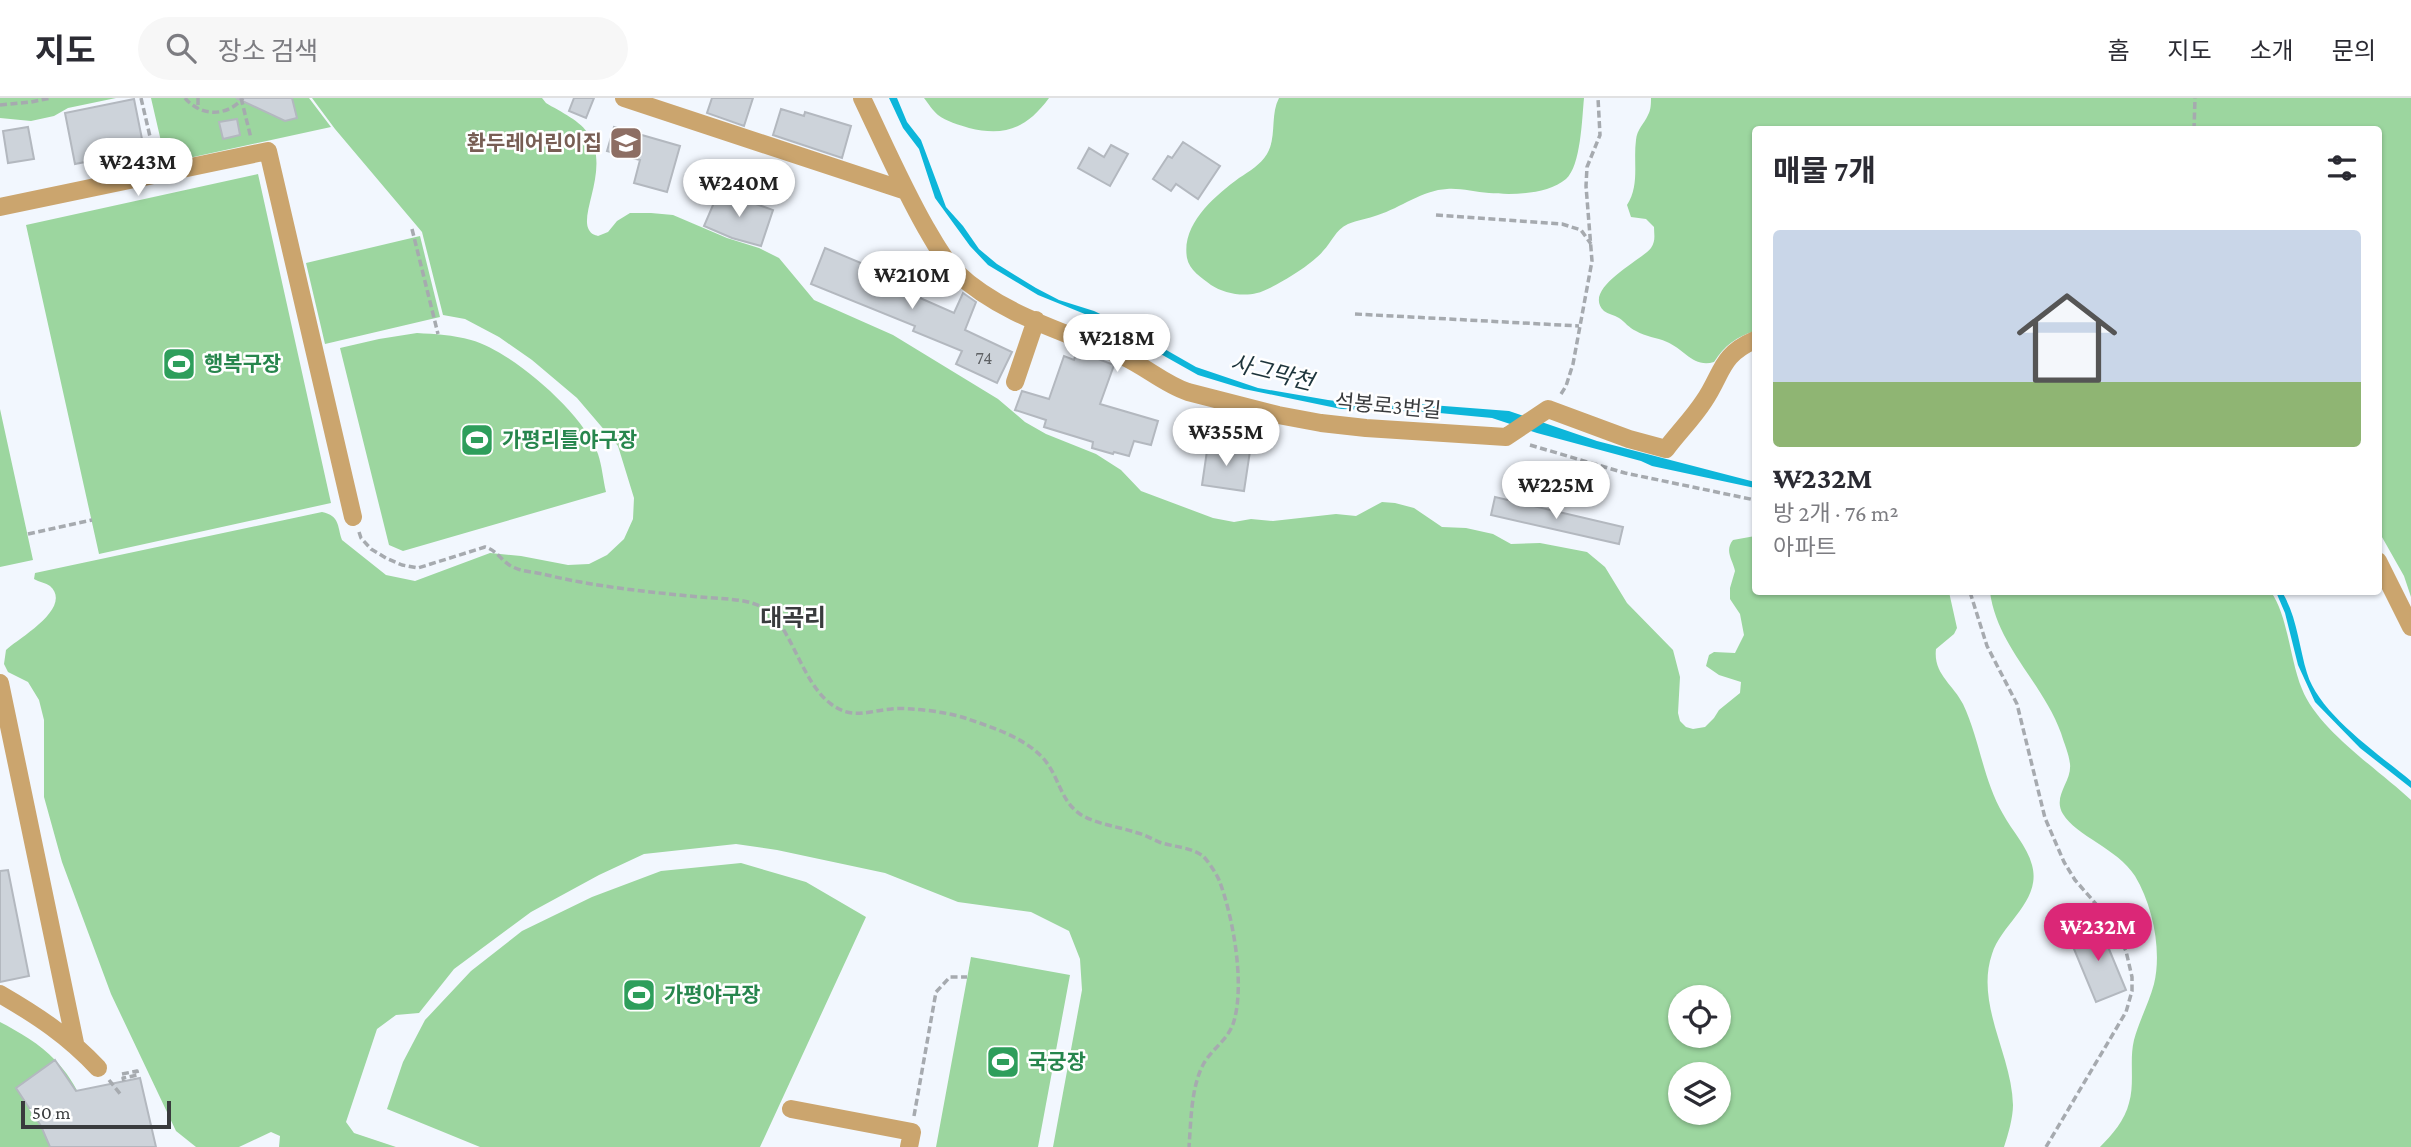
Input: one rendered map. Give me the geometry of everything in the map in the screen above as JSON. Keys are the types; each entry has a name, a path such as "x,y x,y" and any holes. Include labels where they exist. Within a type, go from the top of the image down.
{"street":[{"path":"624,98 905,191"},
{"name":"석봉로3번길","path":"862,98 905,191 937,248 957,272 987,295 1035,320 1125,357 1176,388 1278,415 1366,428 1506,437"},
{"path":"0,207 261,152 353,517"},
{"path":"1015,382 1035,320"},
{"path":"1506,437 1548,409 1629,439 1666,449 1704,401 1728,357 1752,341"},
{"path":"2382,569 2411,628"},
{"path":"0,683 75,1043"},
{"path":"0,994 38,1015 75,1043 98,1068"},
{"path":"791,1109 910,1139"}],"path":[{"path":"0,105 51,98"},
{"path":"141,98 158,174"},
{"path":"185,98 197,109 212,113 231,108 242,99 261,152"},
{"path":"197,109 198,98"},
{"path":"1548,409 1566,386 1592,261 1586,186 1587,167 1600,135 1598,98"},
{"path":"2194,126 2195,98"},
{"path":"1436,215 1562,224 1581,230 1592,245"},
{"path":"412,229 438,334"},
{"path":"1355,314 1579,326"},
{"path":"1506,437 1625,473 1752,499"},
{"path":"353,517 361,538 371,548 402,565 418,568 485,547 513,567 575,582 617,589 740,601 761,607 780,624 811,684 831,705 850,714 869,714 892,709 961,717 1021,740 1042,757 1055,776 1068,806 1085,817 1178,846 1203,857 1218,878 1230,918 1238,993 1234,1022 1223,1043 1205,1062 1196,1088 1189,1147"},
{"path":"28,534 92,520"},
{"path":"1970,595 1987,646 2008,685 2023,724 2045,818 2075,880 2110,920 2126,951 2132,977 2132,991 2126,1012 2046,1147"},
{"path":"910,1139 936,992 950,977 967,977"},
{"path":"122,1074 137,1071 138,1075 123,1078 124,1081"}],"green space":[{"path":"0,98 116,98 68,108 54,116 31,121 0,118"},
{"path":"151,98 309,98 331,127 166,163"},
{"path":"312,98 542,98 581,125 595,148 596,176 587,222 592,233 598,236 608,232 617,221 630,213 651,213 673,215 727,238 759,248 779,258 814,300 893,335 998,399 1025,422 1046,434 1096,454 1121,470 1141,491 1213,518 1234,522 1336,514 1356,516 1382,502 1395,503 1414,508 1442,527 1466,528 1493,534 1511,544 1540,543 1587,552 1605,567 1627,603 1673,650 1680,677 1678,713 1680,721 1686,727 1705,727 1719,710 1740,693 1741,682 1719,675 1706,666 1709,655 1714,652 1735,653 1744,635 1740,614 1730,599 1735,571 1729,548 1733,540 1752,537 1752,595 1950,595 1957,628 1954,634 1936,649 1938,665 1963,704 1996,801 2027,851 2034,878 2026,901 1997,943 1988,973 1991,1011 2007,1067 2013,1105 2004,1147 1053,1147 1082,990 1080,959 1069,931 1031,912 958,902 885,873 736,844 644,854 599,875 531,912 454,969 419,1013 396,1015 377,1029 346,1122 354,1133 396,1147 279,1147 280,1136 271,1132 239,1147 196,1147 176,1131 111,994 62,862 44,797 44,720 39,700 28,682 8,672 4,664 6,650 41,622 55,604 55,595 50,586 34,579 35,573 322,512 335,519 342,540 386,575 415,581 490,553 568,565 589,564 607,555 624,539 633,519 634,498 618,446 577,398 532,360 499,337 465,319 443,315 422,232"},
{"path":"924,98 1049,98 1032,117 1014,128 982,131 945,119 936,113"},
{"path":"1279,98 1584,98 1575,164 1566,179 1558,184 1539,191 1518,194 1452,189 1429,192 1386,212 1344,227 1318,256 1273,287 1251,294 1227,292 1211,285 1190,266 1187,258 1189,234 1194,222 1210,202 1258,165 1267,154"},
{"path":"1651,98 2411,98 2411,597 2404,576 2382,537 2382,126 1752,126 1752,332 1727,346 1714,362 1707,363 1694,360 1667,342 1634,330 1619,318 1604,311 1599,302 1600,294 1606,285 1654,243 1654,227 1646,219 1631,217 1627,205 1635,181 1637,136 1651,106"},
{"name":"행복구장","path":"258,174 331,503 99,554 26,225"},
{"path":"420,236 440,317 325,344 306,263"},
{"name":"가평리틀야구장","path":"417,333 471,340 488,346 526,370 562,403 590,438 598,454 606,492 403,551 389,545 340,348"},
{"path":"0,409 33,560 0,567"},
{"path":"1991,595 2273,595 2281,613 2302,689 2310,704 2335,734 2411,800 2411,1147 2100,1147 2121,1121 2129,1103 2134,1040 2152,991 2156,971 2154,929 2147,901 2135,876 2118,858 2077,829 2063,814 2060,801 2070,771 2061,733 1994,612"},
{"name":"가평야구장","path":"741,863 806,882 866,917 760,1147 480,1147 387,1109 403,1062 425,1020 471,971 522,931 592,897 661,871"},
{"name":"국궁장","path":"971,957 1070,975 1038,1147 936,1147"},
{"path":"0,1022 36,1044 63,1069 83,1101 102,1147 0,1147"}],"water":[{"path":"889,98 897,98 907,122 921,140 946,207 979,249 997,264 1059,300 1094,311 1119,323 1196,367 1258,388 1328,400 1359,404 1418,404 1509,411 1597,441 1752,481 1752,487 1652,466 1492,418 1429,412 1341,409 1244,389 1198,375 1102,321 1038,295 988,265 970,246 935,198 919,149 903,128"},
{"path":"2277,595 2284,595 2287,601 2307,673 2324,704 2352,733 2411,781 2411,788 2360,748 2315,702 2298,665 2285,613"}],"building":[{"path":"236,98 292,98 297,118 285,121"},
{"path":"574,98 594,98 586,118 569,111"},
{"path":"712,98 753,98 744,126 707,113"},
{"path":"134,99 146,159 107,168 105,158 75,164 65,113"},
{"path":"781,109 804,116 805,112 851,126 842,158 773,135"},
{"path":"237,119 240,135 223,139 219,122"},
{"path":"28,127 34,159 8,163 3,131"},
{"path":"614,127 680,146 667,192 634,183 640,160 607,151"},
{"path":"1183,142 1220,166 1198,199 1176,184 1171,191 1153,179 1168,156 1172,158"},
{"path":"1111,145 1128,154 1110,186 1078,168 1089,148 1104,157"},
{"path":"719,191 773,210 761,246 704,226"},
{"path":"825,248 923,292 920,298 954,313 963,293 976,302 965,330 1012,352 997,383 956,364 962,351 913,331 915,326 811,284"},
{"path":"1076,353 1114,365 1100,404 1158,421 1151,445 1134,441 1129,456 1114,452 1113,454 1092,448 1093,442 1044,427 1046,420 1015,410 1022,391 1049,399 1064,356 1074,360"},
{"path":"1208,444 1250,451 1244,491 1202,485"},
{"path":"1495,497 1623,527 1619,544 1491,515"},
{"path":"8,870 29,976 0,982 0,871"},
{"path":"2099,925 2126,990 2096,1002 2069,937"},
{"path":"55,1060 76,1091 140,1078 156,1147 50,1147 41,1126 16,1088"}],"place":[{"name":"환두레어린이집","path":"626,143"},
{"name":"행복구장","path":"179,364"},
{"name":"가평리틀야구장","path":"477,440"},
{"name":"가평야구장","path":"639,995"},
{"name":"국궁장","path":"1003,1062"}],"district":[{"name":"대곡리","path":"793,618"}],"water label":[{"name":"사그막천","path":"1272,372"}]}
